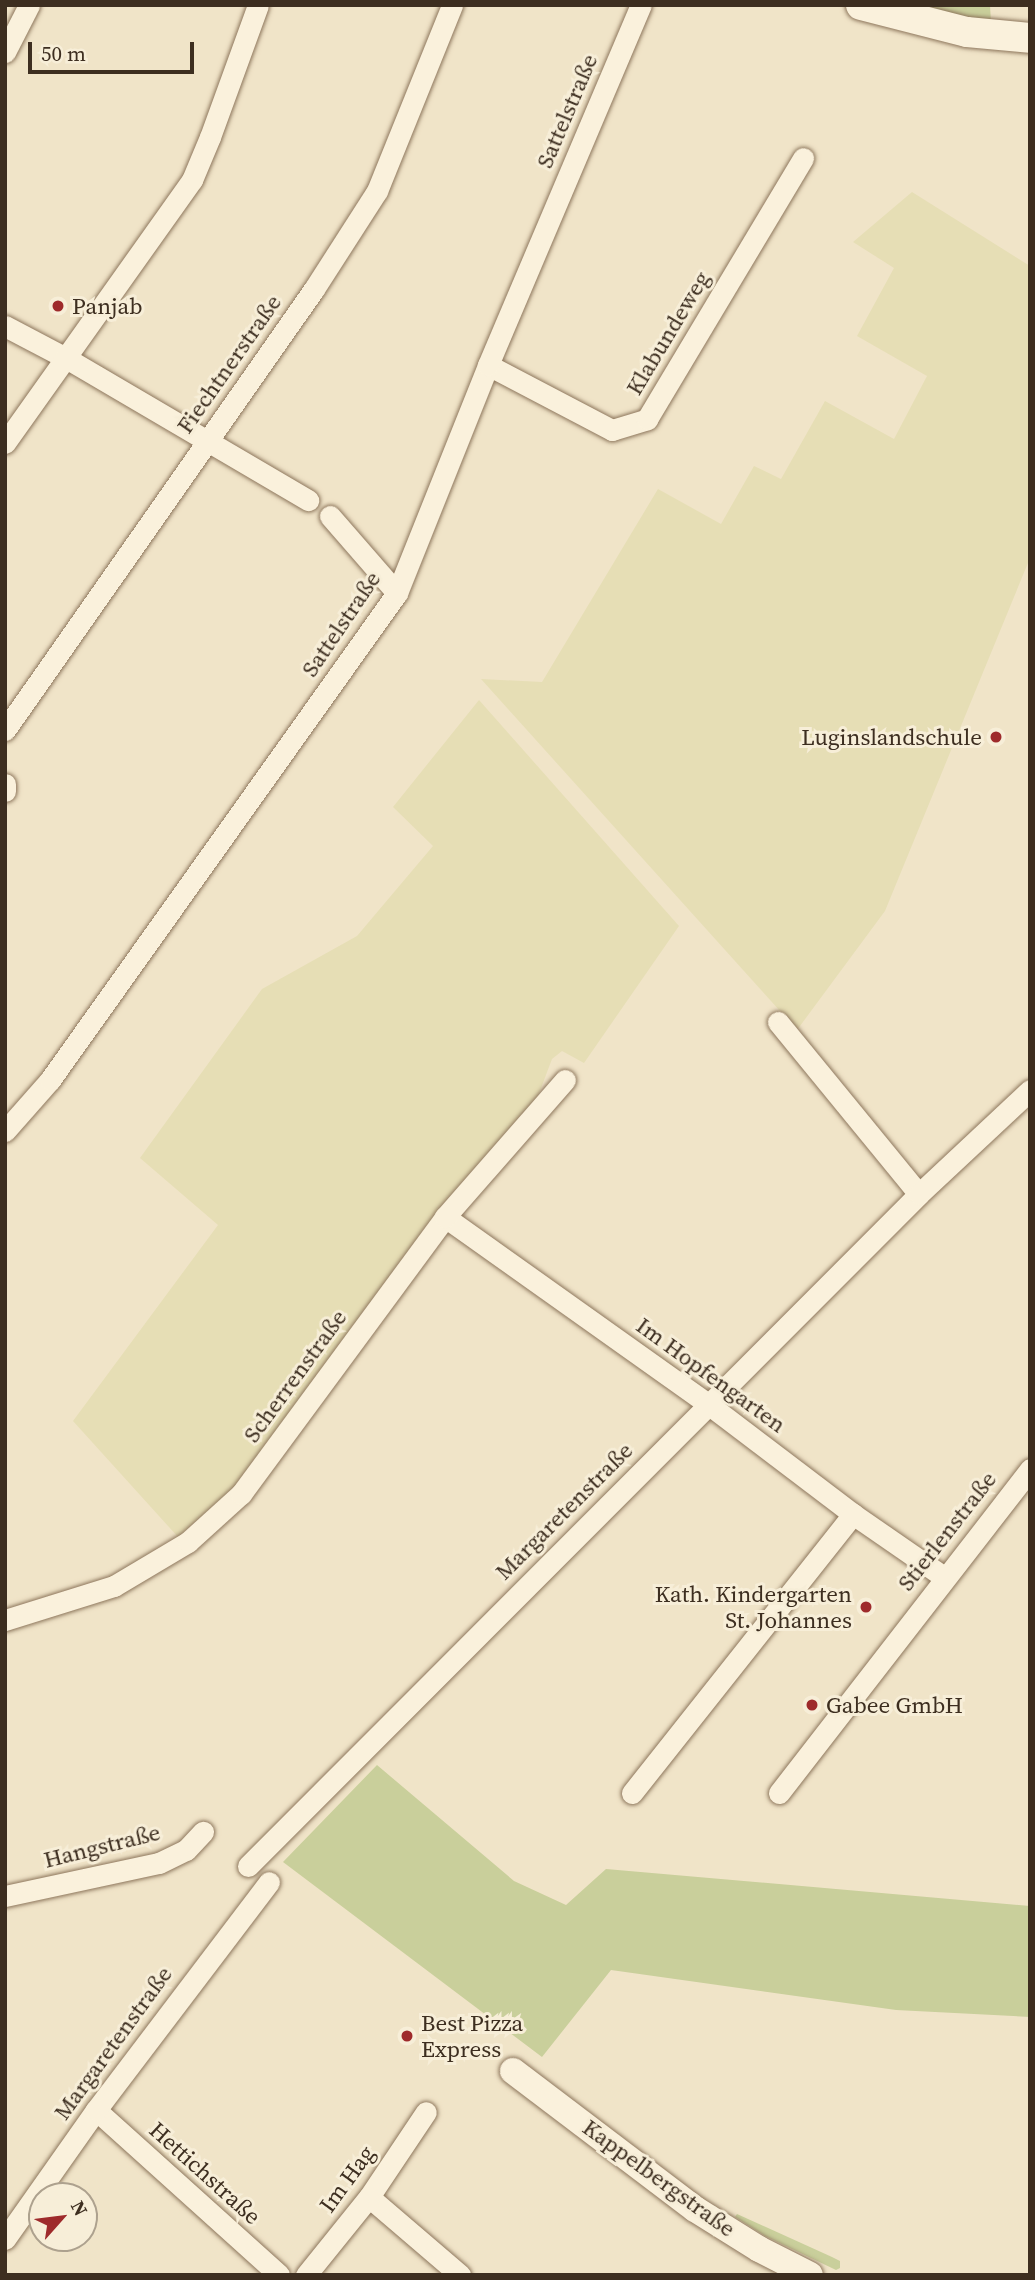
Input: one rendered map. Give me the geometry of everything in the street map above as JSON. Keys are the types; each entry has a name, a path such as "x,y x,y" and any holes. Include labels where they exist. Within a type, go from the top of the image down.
{"main road":[{"path":"861,5 967,32 1030,38"}],"street":[{"path":"5,52 29,5"},
{"path":"5,443 192,180 258,5"},
{"name":"Fiechtnerstraße","path":"5,730 314,289 377,191 452,5"},
{"name":"Sattelstraße","path":"5,1131 50,1080 397,593 488,365 641,5"},
{"name":"Klabundeweg","path":"488,365 612,430 647,419 803,158"},
{"path":"5,326 66,358 307,500"},
{"path":"330,516 397,593"},
{"path":"5,784 5,791"},
{"path":"778,1022 919,1194"},
{"name":"Scherrenstraße","path":"5,1620 114,1586 188,1542 241,1494 446,1217 565,1080"},
{"name":"Margaretenstraße","path":"248,1866 919,1194 1030,1090"},
{"name":"Im Hopfengarten","path":"446,1217 708,1404 853,1514 944,1577"},
{"name":"Stierlenstraße","path":"779,1793 1030,1469"},
{"path":"632,1793 853,1514"},
{"name":"Hangstraße","path":"5,1896 159,1863 186,1850 203,1832"},
{"name":"Margaretenstraße","path":"5,2239 96,2110 269,1882"},
{"name":"Kappelbergstraße","path":"513,2071 695,2209 759,2249 810,2275"},
{"name":"Hettichstraße","path":"96,2110 264,2270"},
{"name":"Im Hag","path":"306,2275 369,2197 426,2112"},
{"path":"369,2197 460,2275"}],"shaded area":[{"path":"912,192 1030,266 1030,558 885,911 797,1030 481,679 542,682 658,489 721,524 754,466 781,479 825,401 894,439 927,376 857,336 894,268 853,242"},
{"path":"479,700 679,926 584,1063 562,1051 552,1059 535,1104 232,1490 178,1537 73,1421 218,1225 140,1158 262,989 357,936 433,846 393,807"}],"green space":[{"path":"932,5 990,5 991,23 931,9"},
{"path":"377,1765 514,1881 566,1905 606,1869 1030,1906 1030,2017 896,2010 611,1970 542,2057 283,1862"},
{"path":"737,2214 840,2261 840,2268 836,2270 765,2236 735,2217"}],"place":[{"name":"Panjab","path":"58,306"},
{"name":"Luginslandschule","path":"996,737"},
{"name":"Kath. Kindergarten St. Johannes","path":"866,1607"},
{"name":"Gabee GmbH","path":"812,1705"},
{"name":"Best Pizza Express","path":"407,2036"}]}
